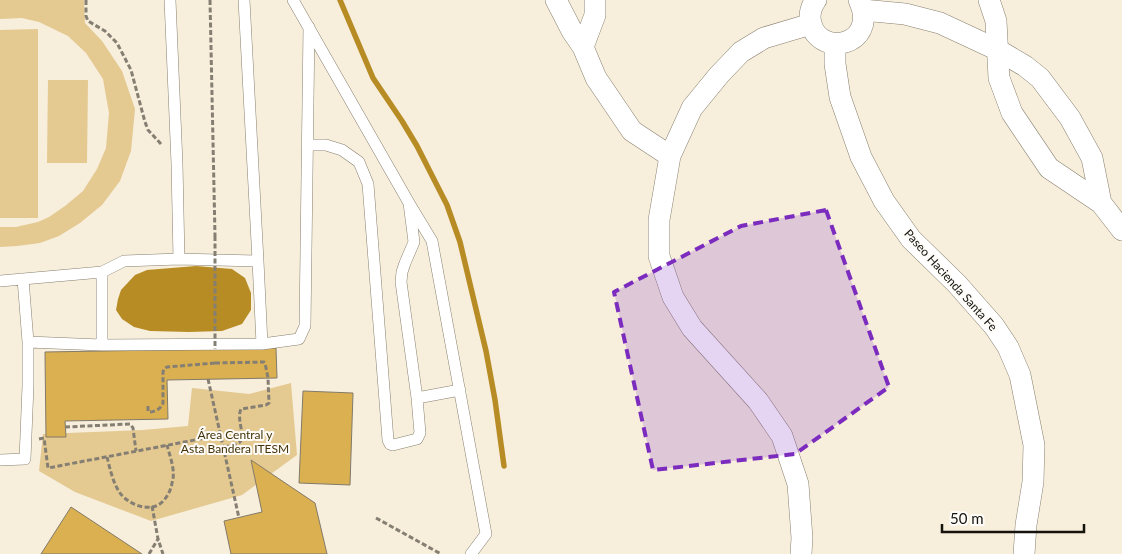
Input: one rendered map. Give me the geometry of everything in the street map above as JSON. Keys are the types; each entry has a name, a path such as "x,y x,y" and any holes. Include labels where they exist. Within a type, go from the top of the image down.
{"street":[{"path":"556,0 572,31 583,47 596,78 632,131 670,156"},
{"path":"583,47 595,15 595,0"},
{"path":"816,0 810,13 811,24 816,34 824,41 835,44 846,43 854,38 861,30 864,20 861,5 940,23 998,50 1025,66 1040,78 1070,118 1092,158 1101,203"},
{"path":"989,0 996,21 999,78 1012,113 1049,168 1101,203 1122,230"},
{"path":"801,554 802,538 798,484 782,436 758,401 692,328 673,297 659,256 659,220 670,156 692,108 719,75 742,52 764,38 811,24"},
{"name":"Paseo Hacienda Santa Fe","path":"835,44 835,64 840,97 861,157 884,200 911,239 957,284 994,326 1008,347 1020,375 1034,445 1034,482 1026,525 1024,554"}],"lane":[{"path":"170,0 177,164 178,259"},
{"path":"244,0 262,344"},
{"path":"293,0 432,241 486,534 471,554"},
{"path":"28,342 102,345 262,344 299,339 305,326 309,26"},
{"path":"307,145 326,145 342,150 359,162 368,184 388,440 393,445 418,440 420,433 401,282 402,272 414,242 409,203"},
{"path":"0,281 102,272 124,261 178,259 258,260"},
{"path":"102,272 102,345"},
{"path":"0,460 25,459 28,342 23,279"},
{"path":"417,398 460,390"}],"path":[{"path":"86,0 88,22 105,31 117,43 131,70 138,101 148,130 177,164"},
{"path":"210,0 215,236 215,363"},
{"path":"148,406 149,412 156,411 162,406 164,369 167,366 264,362 268,378 269,403 241,409 238,417 242,434 241,440 239,443 224,447"},
{"path":"208,379 239,518"},
{"path":"65,428 130,424 133,428 136,451"},
{"path":"26,440 44,438 48,468 221,435"},
{"path":"107,457 116,485 123,497 137,505 152,506 161,502 169,493 173,481 173,469 167,445"},
{"path":"152,506 158,539 163,554"},
{"path":"376,518 441,554"},
{"path":"149,554 158,539"}],"highlighted area":[{"path":"826,210 889,387 795,454 653,470 614,292 741,226"}],"green space":[{"path":"0,0 84,0 85,23 102,41 122,71 135,109 131,151 120,181 102,205 80,223 59,236 40,243 0,247 0,227 16,227 38,222 65,206 83,191 97,169 106,148 109,113 103,79 86,53 68,36 39,22 22,18 0,19"},
{"path":"38,29 38,218 0,218 0,30"},
{"path":"48,80 88,80 87,163 47,163"},
{"name":"Área Central y Asta Bandera ITESM","path":"291,383 297,455 242,495 151,521 75,492 39,471 43,434 143,430 188,426 192,388 249,394"}],"shaded area":[{"path":"196,266 232,269 245,278 251,293 251,310 242,324 222,331 150,331 134,327 122,319 116,310 121,290 135,275 147,270"}],"building":[{"path":"276,348 277,378 167,380 168,419 65,421 66,437 46,437 45,352"},
{"path":"303,391 353,393 350,485 299,483"},
{"path":"251,460 315,503 327,554 231,554 224,521 262,512"},
{"path":"71,507 142,554 41,554"}],"waterway":[{"path":"340,0 373,78 417,146 447,205 460,242 486,351 504,466"}]}
